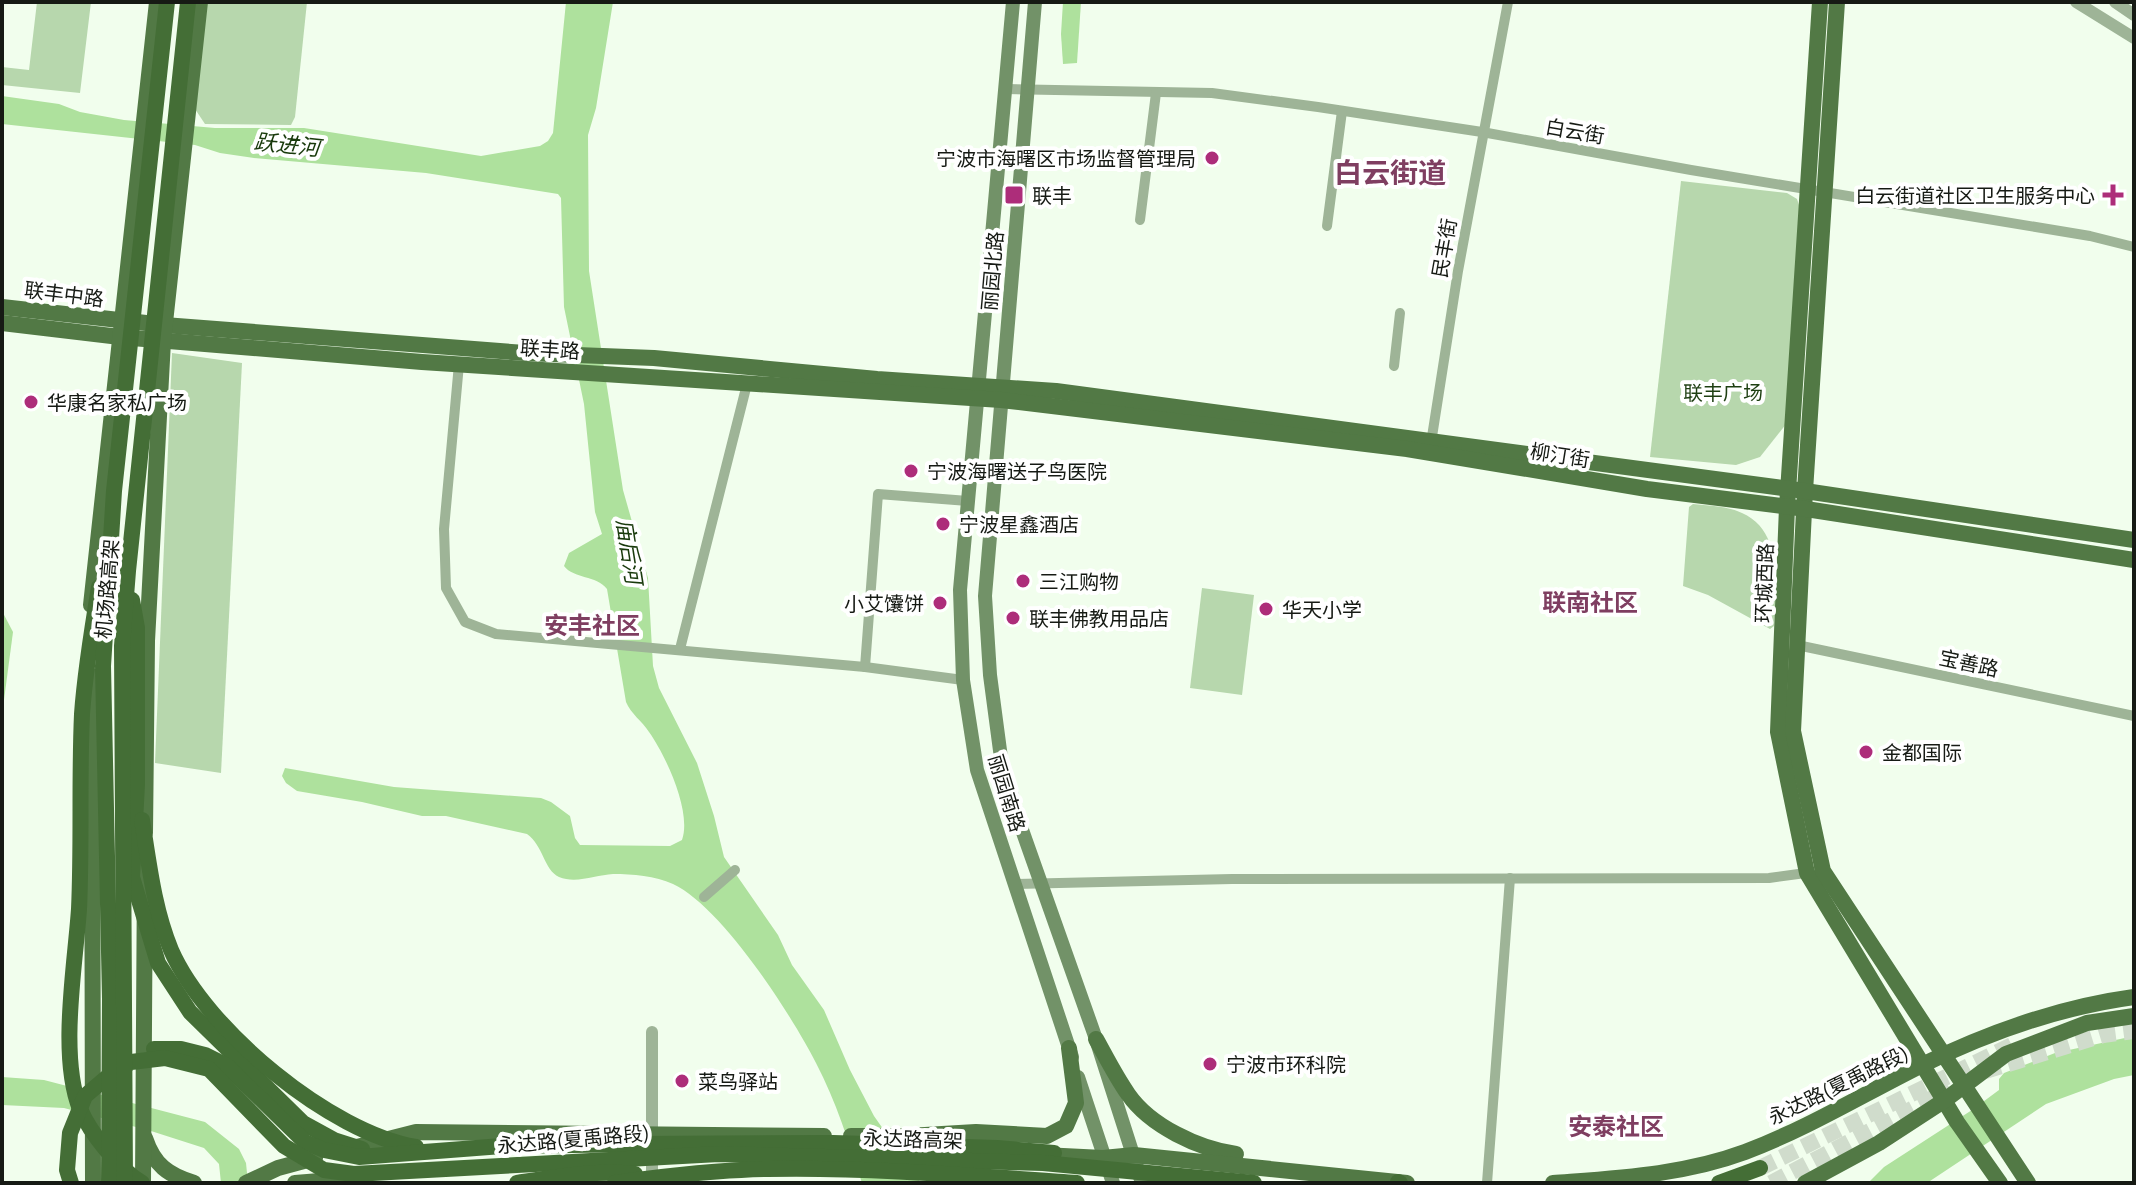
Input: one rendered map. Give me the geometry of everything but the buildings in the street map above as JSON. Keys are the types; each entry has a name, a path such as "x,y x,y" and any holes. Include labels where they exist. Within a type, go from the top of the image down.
{"highway":[{"name":"机场路高架","path":"109,1183 110,999 103,666 114,491 167,2"},
{"name":"机场路高架","path":"125,1183 122,646 188,2"},
{"path":"114,491 86,664 82,716 79,906 71,1068 80,1110 114,1160 142,1183"},
{"path":"128,571 137,628 137,784 132,877 158,963 182,1000 217,1039 303,1123 334,1140 382,1155"},
{"path":"137,784 154,896 172,952 200,996 232,1036 289,1086 352,1124 404,1145 451,1153 569,1161"},
{"path":"71,1183 67,1170 70,1133 85,1096 137,1052 181,1049 205,1055 227,1066 305,1142 324,1150 359,1157 502,1146 833,1143 997,1148 1103,1158"},
{"path":"112,1073 131,1062 165,1058 209,1069 284,1146 324,1170 354,1174 406,1173 569,1161"},
{"name":"永达路高架","path":"569,1161 719,1154 915,1158 1043,1163 1254,1183"},
{"path":"1719,1183 1760,1168"},
{"name":"永达路高架","path":"658,1180 781,1169 923,1172 1077,1183"},
{"path":"517,1183 614,1172 658,1180"},
{"path":"615,1183 658,1180"}],"main road":[{"path":"93,1183 91,593 157,2"},
{"path":"142,1183 147,641 164,333 200,2"},
{"name":"丽园北路","path":"978,392 1013,2"},
{"name":"丽园北路","path":"1001,393 1035,2"},
{"name":"环城西路","path":"1820,2 1816,191 1797,490 1787,507 1778,732 1815,872 1922,1065 2000,1183"},
{"name":"环城西路","path":"1816,191 1837,2"},
{"name":"联丰中路","path":"2,307 120,329"},
{"name":"联丰中路","path":"2,323 120,329"},
{"name":"联丰路","path":"120,329 459,364 654,358 978,392"},
{"name":"联丰路","path":"164,333 527,360 747,384 978,392"},
{"name":"柳汀街","path":"978,392 1797,490 2134,540"},
{"name":"丽园南路","path":"978,392 960,590 963,680 977,770 1113,1183"},
{"name":"丽园南路","path":"1001,393 985,596 990,675 1001,758 1142,1183"},
{"name":"柳汀街","path":"1430,446 1647,489 1806,509 2134,560"},
{"name":"环城西路","path":"1797,490 1806,509 1793,731 1815,872 1978,1104 2028,1183"},
{"name":"永达路(夏禹路段)","path":"1553,1183 1667,1173 1709,1164 1747,1151 1828,1114 1922,1065 2045,1016 2134,997"},
{"path":"1805,1183 1879,1143 1945,1100 2006,1054 2087,1023 2134,1016"},
{"path":"1096,1039 1129,1097 1169,1131 1218,1151 1285,1160 1342,1178"},
{"path":"852,1143 976,1132 1047,1136 1066,1126 1076,1103 1069,1048"},
{"path":"142,1128 147,1144 162,1169 172,1176 194,1183"},
{"path":"246,1183 278,1168 416,1132 651,1132 852,1143 923,1152 1103,1158 1134,1155 1407,1183"},
{"name":"永达路(夏禹路段)","path":"295,1183 651,1152 852,1143"}],"street":[{"name":"民丰街","path":"1430,446 1482,132 1508,2"},
{"path":"2076,2 2134,38"},
{"path":"2115,2 2134,15"},
{"name":"白云街","path":"1005,89 1212,93 1342,111 2090,236 2134,247"},
{"path":"1140,220 1156,93"},
{"path":"1327,226 1342,111"},
{"path":"1394,366 1400,313"},
{"path":"459,364 444,529 446,588 465,622 496,634 865,667 963,680"},
{"path":"682,649 747,384"},
{"path":"865,667 878,494 968,501"},
{"name":"宝善路","path":"1797,645 2134,716"},
{"path":"704,897 735,870"},
{"path":"1015,884 1769,878 1815,872"},
{"path":"1487,1183 1510,878"},
{"path":"652,1032 651,1152 658,1180"}],"green space":[{"path":"37,2 91,2 80,93 2,85 2,67 29,70"},
{"path":"204,2 307,2 295,117 291,125 205,124 195,109"},
{"name":"联丰广场","path":"1681,181 1787,193 1797,199 1800,208 1787,423 1760,457 1736,465 1650,457"},
{"path":"172,353 242,363 221,773 155,763"},
{"path":"1693,504 1742,513 1765,533 1771,547 1776,579 1774,626 1770,629 1708,595 1683,586 1689,507"},
{"path":"1202,588 1254,595 1242,695 1190,688"}],"water":[{"path":"566,2 613,2 596,108 588,135 589,271 623,490 648,578 653,666 659,688 697,763 724,857 778,935 792,965 824,1010 874,1116 921,1183 862,1183 830,1092 790,1018 754,964 692,896 673,884 651,877 613,874 579,879 559,877 550,869 537,844 527,834 446,816 422,816 297,791 282,776 285,768 394,787 541,798 570,816 575,838 580,845 670,846 682,840 683,815 670,769 649,732 626,702 607,589 564,566 569,553 602,534 595,512 584,404 564,307 561,198 558,194 426,173 254,158 220,153 195,145 2,124 2,96 59,104 80,112 124,120 215,128 304,128 481,156 540,146 553,133"},
{"path":"1063,2 1081,2 1077,63 1063,64"},
{"path":"2,611 13,632 2,715"},
{"path":"2134,1036 2134,1075 2114,1079 2046,1104 1927,1183 1868,1183 1884,1167 1999,1090 1999,1079 2004,1073 2055,1053"},
{"path":"2,1077 44,1080 205,1122 239,1149 246,1163 248,1183 221,1183 219,1164 204,1148 151,1131 64,1108 2,1105"}],"tunnel":[{"path":"1985,1071 2103,1035 2134,1031"},
{"path":"1760,1168 2014,1044"},
{"path":"1771,1183 1950,1089"}],"place":[{"name":"宁波市海曙区市场监督管理局","path":"1212,158"},
{"name":"联丰","path":"1014,195"},
{"name":"白云街道社区卫生服务中心","path":"2113,195"},
{"name":"华康名家私广场","path":"31,402"},
{"name":"宁波海曙送子鸟医院","path":"911,471"},
{"name":"宁波星鑫酒店","path":"943,524"},
{"name":"三江购物","path":"1023,581"},
{"name":"小艾馕饼","path":"940,603"},
{"name":"华天小学","path":"1266,609"},
{"name":"联丰佛教用品店","path":"1013,618"},
{"name":"金都国际","path":"1866,752"},
{"name":"宁波市环科院","path":"1210,1064"},
{"name":"菜鸟驿站","path":"682,1081"}],"district":[{"name":"白云街道","path":"1390,172"},
{"name":"联南社区","path":"1590,602"},
{"name":"安丰社区","path":"592,625"},
{"name":"安泰社区","path":"1616,1126"}],"water label":[{"name":"跃进河","path":"287,144"},
{"name":"庙后河","path":"630,551"}]}
